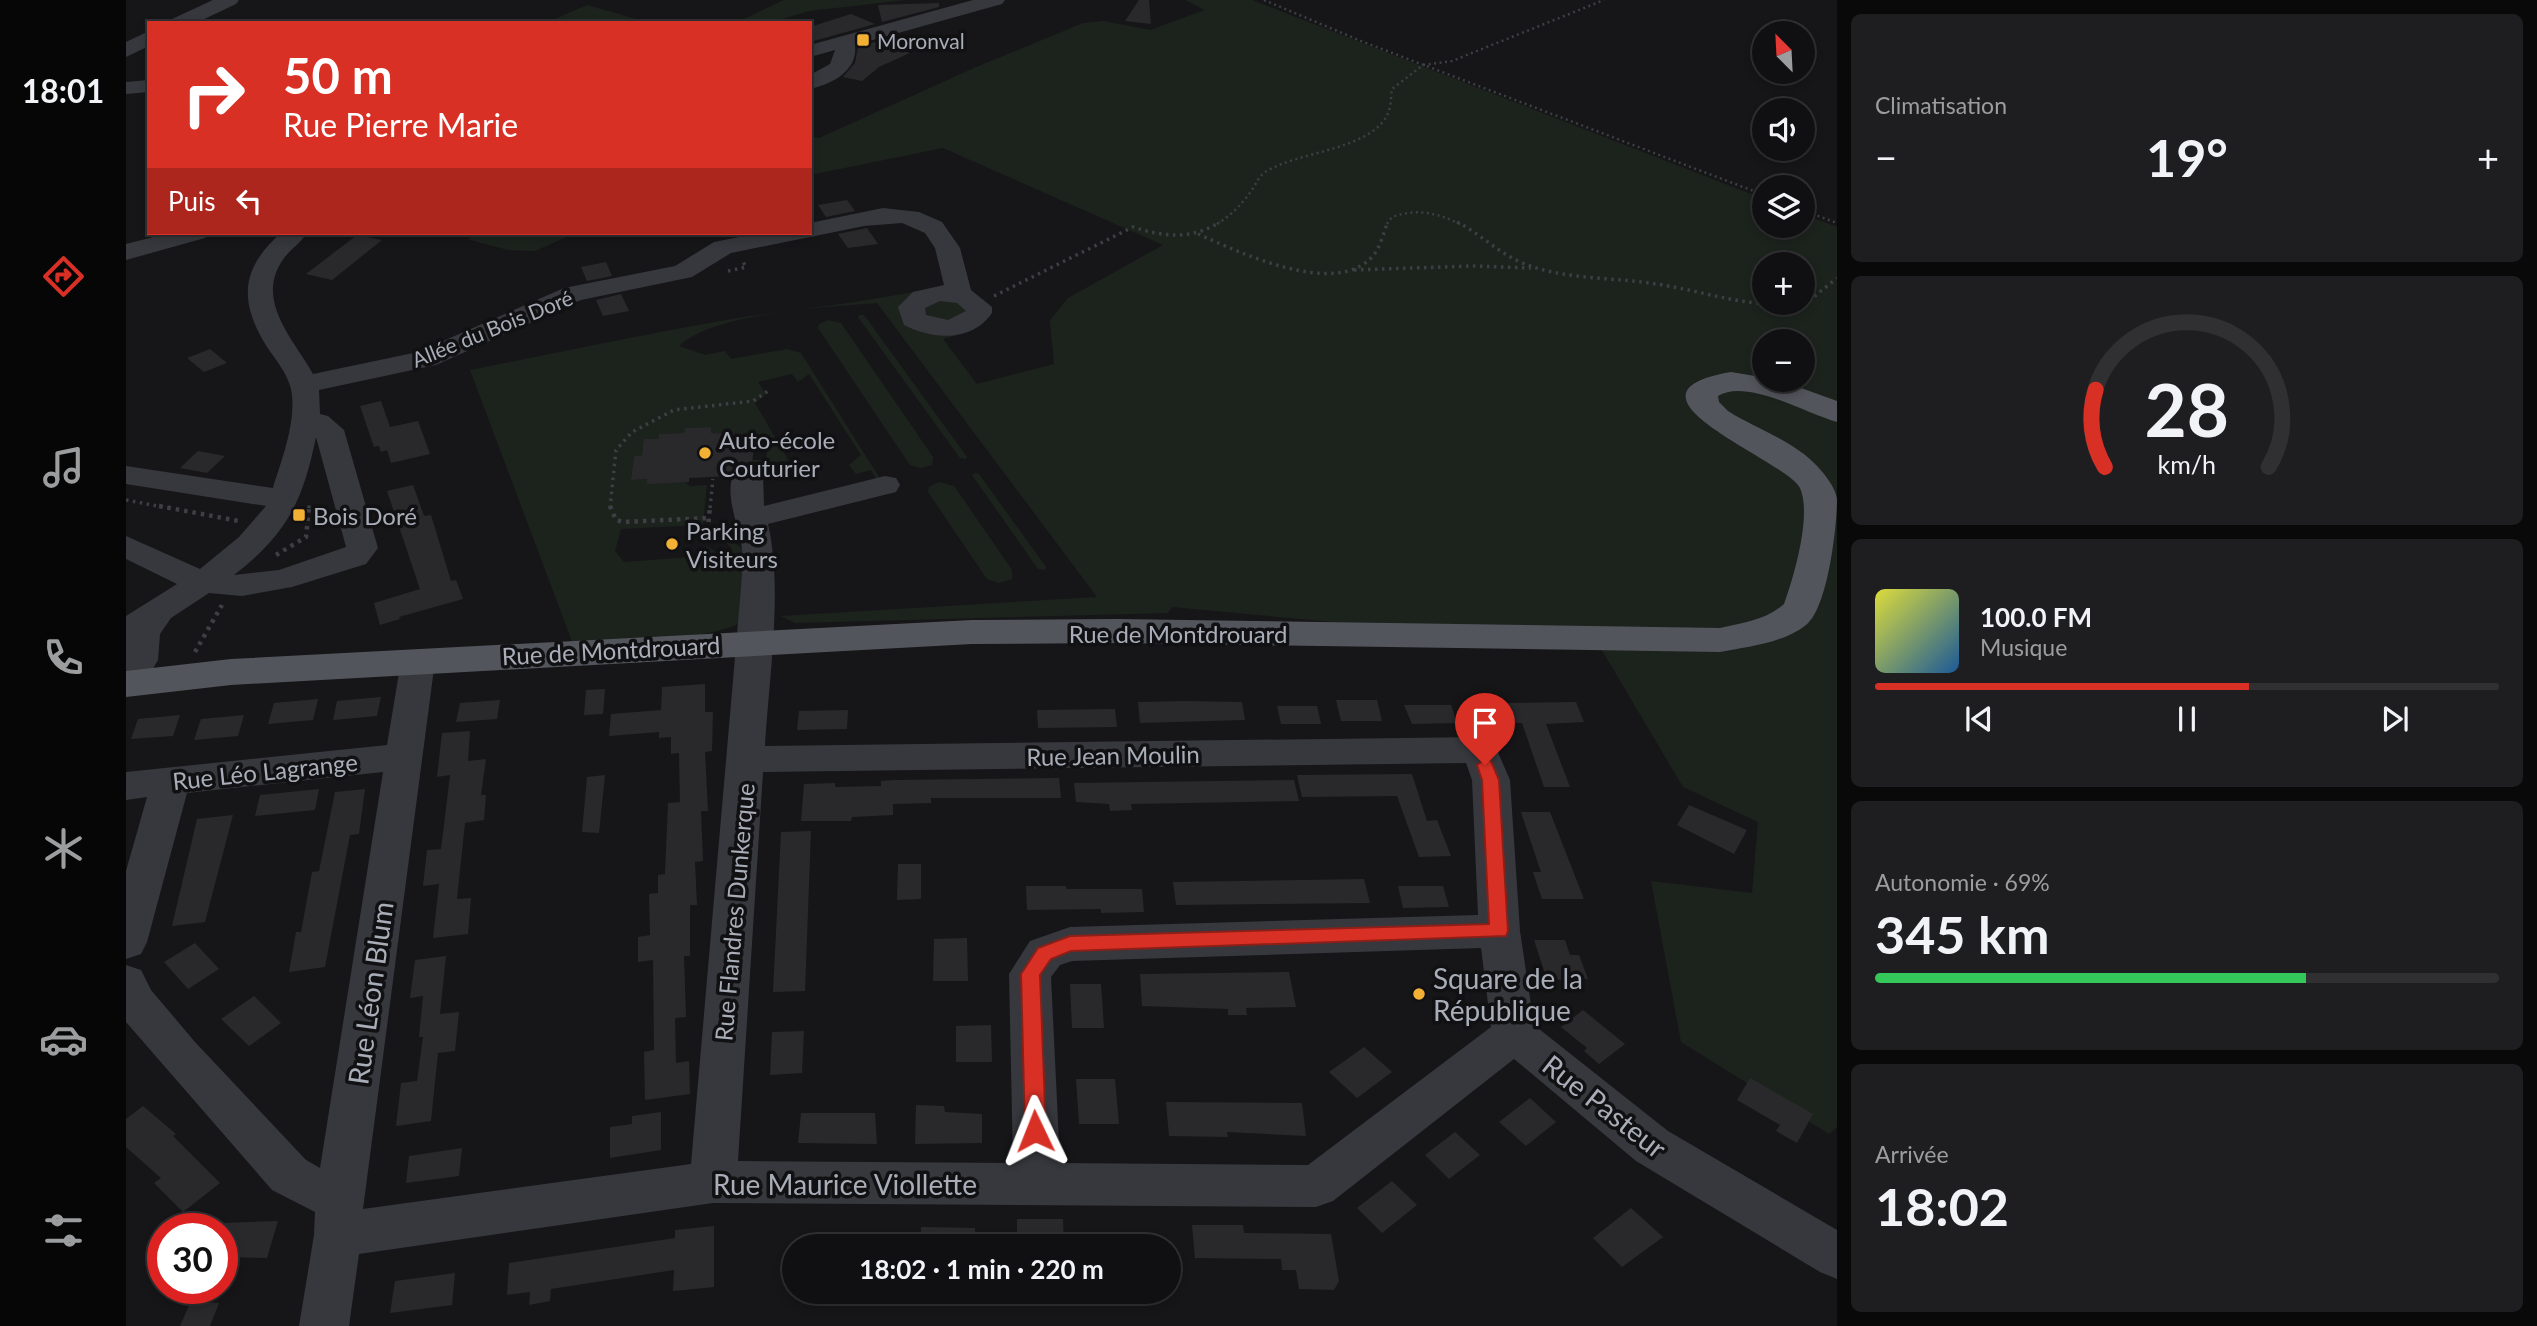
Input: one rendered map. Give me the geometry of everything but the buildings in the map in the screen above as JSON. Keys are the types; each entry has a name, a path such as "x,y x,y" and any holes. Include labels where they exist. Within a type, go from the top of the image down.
{"main road":[{"name":"Rue de Montdrouard","path":"126,684 231,672 972,632 1104,631 1720,640 1788,621 1802,608 1823,507 1816,489 1802,471 1777,452 1714,417 1703,405 1702,392 1714,384 1743,382 1778,390 1837,412"}],"street":[{"path":"183,21 229,0"},
{"path":"812,50 995,0"},
{"path":"126,51 147,38"},
{"path":"812,82 831,74 844,62 847,55 844,41"},
{"path":"126,88 147,86"},
{"path":"812,230 893,215 914,216 933,228 945,242 967,298"},
{"path":"126,252 189,235"},
{"path":"215,590 285,499 295,469 306,406 304,385 269,326 259,301 258,289 266,261 293,235"},
{"name":"Allée du Bois Doré","path":"304,385 426,359 573,294 683,272 723,247 786,235"},
{"path":"126,631 158,612 215,590 279,580 355,557 362,548 329,430 318,422 304,422"},
{"name":"Rue Flandres Dunkerque","path":"713,1182 747,759 759,556 747,499 748,474"},
{"path":"126,475 285,499"},
{"path":"751,519 885,485"},
{"path":"126,546 215,590"},
{"path":"126,684 141,660 143,632 158,612"},
{"name":"Rue Léon Blum","path":"324,1326 418,661"},
{"name":"Rue Jean Moulin","path":"747,759 1480,750 1491,780 1499,931"},
{"name":"Rue Léo Lagrange","path":"126,786 404,757"},
{"path":"126,942 171,781"},
{"path":"1037,1184 1030,974 1045,953 1070,944 1499,931 1514,1034"},
{"path":"126,982 134,1000 178,1055 289,1175 339,1218"},
{"name":"Rue Maurice Viollette","path":"339,1218 713,1182 1316,1186 1514,1034"},
{"name":"Rue Pasteur","path":"1514,1034 1652,1146 1837,1256"}],"path":[{"path":"1264,0 1423,65 1752,190"},
{"path":"967,298 1003,294 1133,228 1165,237 1197,234 1221,224 1251,191 1260,175 1291,159 1362,138 1380,127 1393,104 1392,89 1423,65 1452,61 1604,0"},
{"path":"1339,271 1356,267 1377,253 1392,217 1418,211 1431,212 1460,225 1509,257 1557,271"},
{"path":"1815,215 1837,223"},
{"path":"1197,234 1260,260 1323,272 1472,265 1557,271 1657,284 1752,303"},
{"path":"1815,296 1837,278"},
{"path":"709,519 616,520 610,510 617,447 632,432 664,413 690,406 753,401 771,389"},
{"path":"707,539 713,479"},
{"path":"126,500 225,518"},
{"path":"193,656 215,590"}],"shaded area":[{"path":"784,0 906,0 809,11 776,21 739,21"},
{"path":"1185,0 1252,0 1752,194 1752,238 1815,238 1815,219 1837,227 1837,1127 1829,1134 1681,1042 1651,881 1752,893 1758,822 1683,787 1600,647 1172,607 1168,613 795,623 781,616 1097,597 877,303 790,311 927,289 903,307 954,330 958,335 943,339 977,384 1054,364 1050,320 1068,298 1163,245 943,148 812,175 812,136 819,138 974,68 1083,23 1104,21 1150,30 1205,10"},
{"path":"587,5 643,21 551,21"},
{"path":"469,235 571,235 535,251 508,250 470,240"},
{"path":"956,299 969,310 953,321 925,317 923,305 928,301"},
{"path":"771,313 718,326 679,346 705,355 725,351 731,359 787,349 801,353 879,477 877,480 871,470 856,474 849,465 861,455 809,374 798,382 792,374 758,382 766,394 755,403 786,456 791,470 783,475 761,478 754,502 752,460 766,460 767,443 752,443 752,434 711,433 711,427 685,428 684,433 660,434 659,439 645,440 644,456 634,456 631,480 647,479 647,483 686,482 689,486 707,485 703,525 621,529 615,551 624,562 705,556 706,546 719,554 731,548 722,537 730,540 746,551 748,618 714,632 639,641 573,644 470,370"},
{"path":"864,315 966,459 960,458 858,317"},
{"path":"828,320 841,323 933,457 932,465 921,468 910,465 818,328 819,324"},
{"path":"979,474 1046,567 1045,570 1038,569 972,475"},
{"path":"939,482 954,486 1012,570 1012,579 999,583 987,579 928,492 929,487"}],"place":[{"name":"Moronval","path":"863,40"},
{"name":"Auto-école Couturier","path":"705,453"},
{"name":"Bois Doré","path":"299,515"},
{"name":"Parking Visiteurs","path":"672,544"},
{"name":"Square de la République","path":"1419,994"}],"route":[{"path":"1035,1131 1030,974 1045,953 1070,944 1499,931 1491,780 1485,765"}]}
